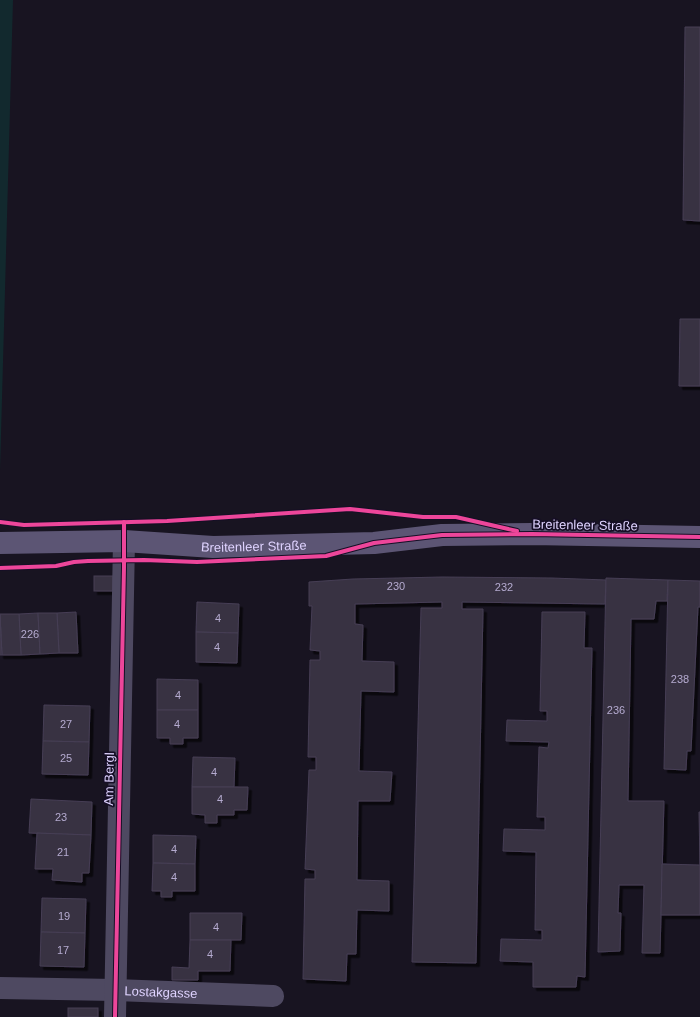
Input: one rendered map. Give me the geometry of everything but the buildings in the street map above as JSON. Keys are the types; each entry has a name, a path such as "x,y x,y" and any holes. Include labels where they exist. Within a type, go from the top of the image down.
{"main road":[{"name":"Breitenleer Straße","path":"0,543 124,540 213,547 374,543 442,535 532,534 700,537"}],"street":[{"name":"Am Bergl","path":"115,1017 124,540"},
{"name":"Lostakgasse","path":"0,988 115,990 273,996"}],"green space":[{"path":"0,0 13,0 0,471"}],"cycle path":[{"path":"0,522 24,525 167,521 350,509 423,517 456,517 517,531"},
{"path":"115,1017 124,522"},
{"path":"0,568 56,566 88,561 144,560 197,562 326,556 374,543 442,535 532,534 700,537"}]}
